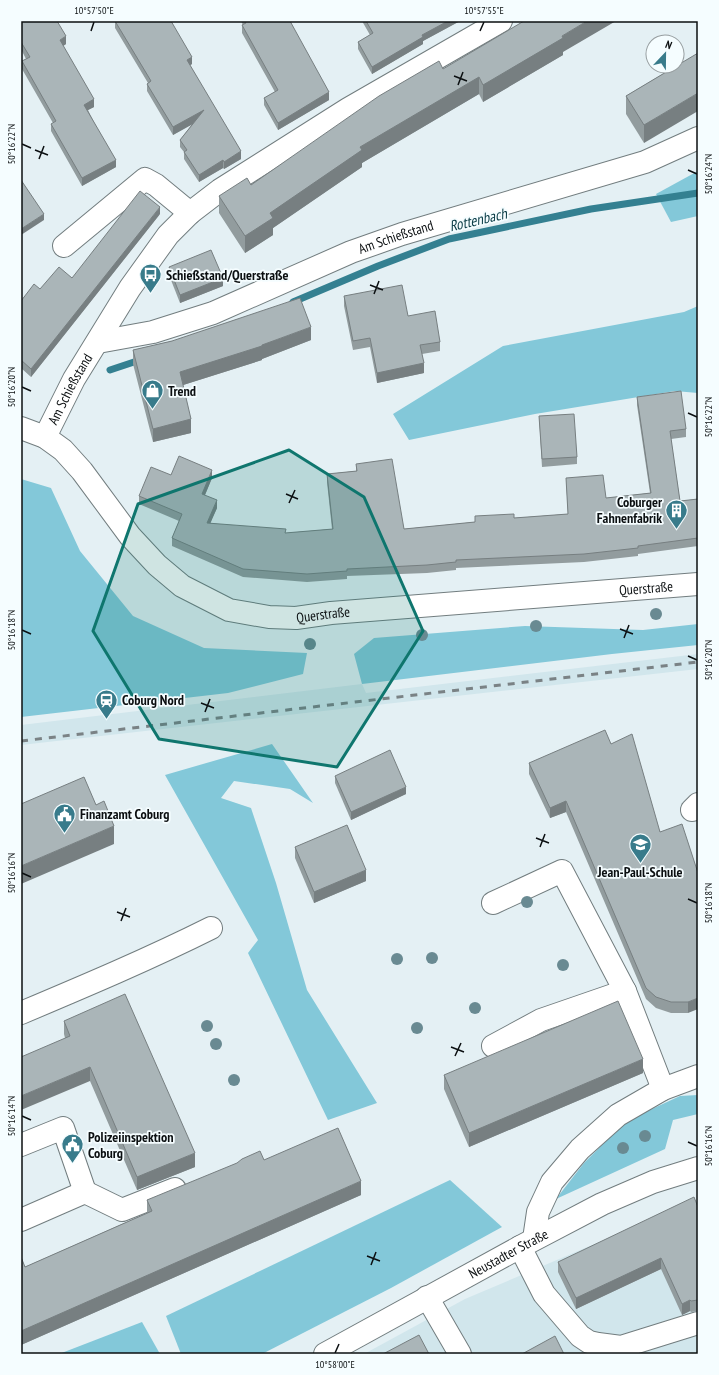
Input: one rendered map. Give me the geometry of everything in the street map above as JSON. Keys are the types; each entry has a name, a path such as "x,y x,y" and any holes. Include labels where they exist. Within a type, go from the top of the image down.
{"street":[{"name":"Am Schießstand","path":"44,437 74,379 130,288 168,235 190,213 220,190 348,109 501,21"},
{"name":"Am Schießstand","path":"98,342 153,332 213,313 351,252 409,232 645,162 698,138"},
{"path":"64,246 145,178 156,185 190,213"},
{"name":"Querstraße","path":"21,428 44,437 63,450 82,471 130,536 157,565 182,586 228,610 269,617 296,618 331,613 698,584"},
{"path":"493,903 562,871 625,991 663,1089"},
{"path":"21,1013 138,963 211,928"},
{"path":"492,1046 542,1020 625,991"},
{"path":"698,1076 663,1089 618,1115 580,1149 552,1182 538,1212 527,1243 544,1294 580,1336 589,1342 621,1347 698,1323"},
{"path":"663,1089 698,1082"},
{"path":"21,1145 63,1128 85,1192 122,1210 193,1181"},
{"name":"Neustadter Straße","path":"325,1354 427,1297 602,1204 646,1185 698,1168"},
{"path":"21,1220 85,1192"},
{"path":"427,1297 460,1354"}],"highlighted area":[{"path":"289,450 364,497 423,631 337,767 159,739 93,631 138,504"}],"shaded area":[{"path":"698,171 698,216 671,222 656,194"},
{"path":"698,306 698,393 675,391 535,414 409,440 393,414 503,346 684,312"},
{"path":"21,479 51,488 80,551 133,616 204,648 307,653 303,674 228,693 21,717"},
{"path":"698,624 698,645 362,684 354,654 374,638 525,626 643,630"},
{"path":"698,654 698,669 21,745 21,725 362,684 366,693"},
{"path":"272,744 313,803 290,789 234,781 221,798 251,808 276,883 307,990 377,1103 328,1120 248,953 258,940 165,775"},
{"path":"698,1095 698,1114 673,1120 665,1149 556,1199 584,1163 626,1121 680,1096"},
{"path":"450,1180 502,1227 391,1288 262,1354 181,1354 166,1316"},
{"path":"698,1200 698,1354 364,1354 465,1299"},
{"path":"142,1322 160,1354 59,1354"}],"building":[{"path":"21,21 57,21 66,36 60,40 94,99 84,105 116,160 82,178 51,124 56,121 22,61 30,57 21,42"},
{"path":"115,21 171,21 192,57 187,60 241,151 199,175 184,152 187,150 180,140 204,110 173,127 147,84 151,81"},
{"path":"245,21 290,21 329,92 278,123 264,98 278,90 242,25 246,23"},
{"path":"366,21 448,21 422,35 423,37 372,67 358,42 373,33"},
{"path":"524,21 587,21 562,36 563,38 483,85 479,77 360,147 362,150 270,213 273,218 245,236 219,196 247,178 251,185 379,96 439,61 443,69"},
{"path":"698,53 698,93 644,125 626,96 663,74 685,74 685,61"},
{"path":"21,180 44,214 21,229"},
{"path":"140,191 160,207 31,369 21,360 21,301 34,284 40,289 59,267 72,278"},
{"path":"211,250 223,278 180,295 169,267"},
{"path":"402,285 408,316 435,311 440,342 420,345 424,363 377,373 370,338 353,341 344,296"},
{"path":"300,298 311,327 262,346 180,372 191,419 153,429 133,350 172,341"},
{"path":"681,391 686,429 670,431 680,501 698,499 698,538 638,546 638,548 584,554 456,560 456,562 427,565 347,569 347,571 307,574 243,569 172,538 182,514 139,496 151,467 171,475 179,456 212,470 202,494 217,500 207,523 286,529 285,533 333,529 327,474 357,471 356,464 392,459 404,529 475,522 475,516 514,514 514,518 568,514 566,478 603,475 606,498 651,493 637,397"},
{"path":"574,414 577,457 542,459 539,416"},
{"name":"Jean-Paul-Schule","path":"605,730 611,744 632,734 660,832 682,824 698,873 698,998 688,1002 671,1002 656,997 646,988 566,801 550,808 529,763"},
{"path":"390,750 406,787 351,812 335,776"},
{"name":"Finanzamt Coburg","path":"84,777 96,805 104,801 114,826 21,866 21,804"},
{"path":"347,825 366,870 314,892 295,847"},
{"path":"125,994 195,1153 137,1177 90,1067 21,1096 21,1057 70,1036 64,1021"},
{"path":"618,1001 643,1059 469,1133 444,1075"},
{"path":"338,1128 361,1181 21,1331 21,1257 25,1267 152,1211 147,1200 237,1163 242,1159 260,1151 264,1160"},
{"path":"694,1197 698,1207 698,1300 690,1300 682,1304 661,1258 576,1298 558,1262"},
{"path":"419,1335 429,1354 383,1354"},
{"path":"555,1336 564,1354 522,1354"}],"waterway":[{"name":"Rottenbach","path":"293,302 378,266 449,239 591,209 698,193"},
{"name":"Rottenbach","path":"110,370 134,362"}],"railway":[{"path":"21,741 698,662"}],"place":[{"name":"Schießstand/Querstraße","path":"150,294"},
{"name":"Trend","path":"153,410"},
{"name":"Coburger Fahnenfabrik","path":"677,530"},
{"name":"Coburg Nord","path":"106,720"},
{"name":"Finanzamt Coburg","path":"65,834"},
{"name":"Jean-Paul-Schule","path":"640,864"},
{"name":"Polizeiinspektion Coburg","path":"73,1164"}]}
